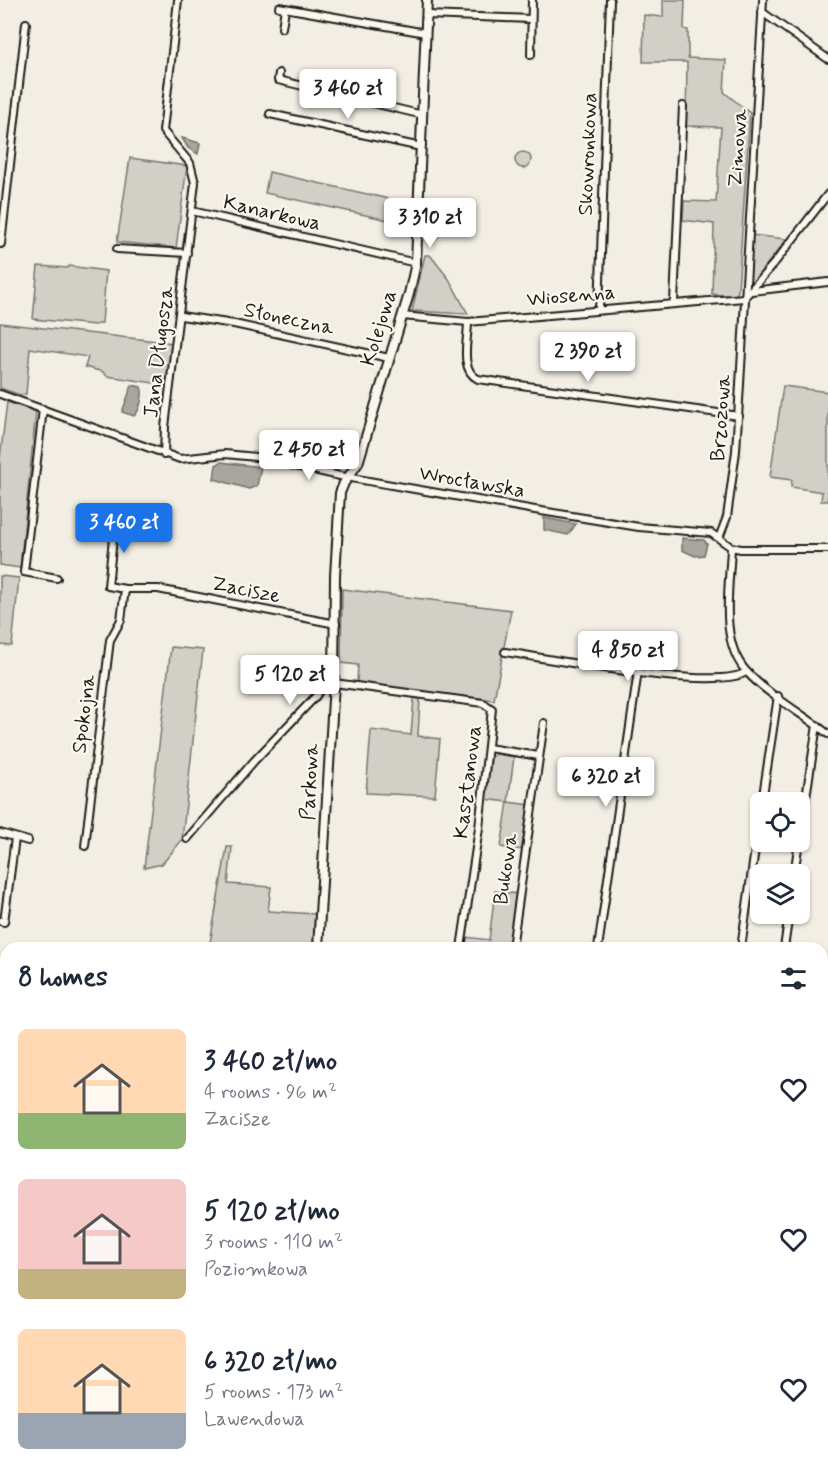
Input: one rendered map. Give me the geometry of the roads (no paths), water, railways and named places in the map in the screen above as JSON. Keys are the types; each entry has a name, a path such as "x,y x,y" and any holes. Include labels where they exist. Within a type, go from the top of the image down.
{"street":[{"name":"Jana Długosza","path":"164,455 165,426 181,316 195,183 193,170 165,134 163,122 178,0"},
{"name":"Kolejowa","path":"348,477 357,463 416,263 428,0"},
{"path":"531,55 532,0"},
{"name":"Skowronkowa","path":"599,310 610,0"},
{"name":"Zimowa","path":"744,298 763,0"},
{"path":"282,28 282,7 426,33"},
{"path":"762,12 828,59"},
{"path":"427,15 531,19"},
{"path":"1,244 3,192 26,23"},
{"path":"278,77 423,115"},
{"path":"674,302 683,106"},
{"path":"270,114 421,147"},
{"path":"744,298 752,291 828,194"},
{"name":"Kanarkowa","path":"192,211 416,263"},
{"path":"117,249 187,253"},
{"path":"752,291 828,282"},
{"name":"Wiosenna","path":"402,316 468,322 674,302 744,298"},
{"name":"Brzozowa","path":"719,538 726,525 730,501 739,416 744,298"},
{"name":"Słoneczna","path":"181,316 234,324 389,358"},
{"path":"468,322 466,365 471,376 478,379 739,416"},
{"name":"Wrocławska","path":"0,394 180,459 225,454 240,455 348,477 639,527 711,533 731,547"},
{"path":"43,408 24,572 57,578"},
{"name":"Parkowa","path":"318,942 334,683 336,624 334,576 340,493 348,477"},
{"path":"115,520 108,586 125,589"},
{"path":"828,549 731,547 730,635 736,655 746,672 828,734"},
{"name":"Zacisze","path":"125,589 158,589 336,624"},
{"name":"Spokojna","path":"85,846 110,640 121,620 125,589"},
{"path":"505,651 638,671 718,678 741,676 746,672"},
{"path":"599,942 638,671"},
{"path":"187,839 254,761 316,696 330,674 334,674"},
{"name":"Kasztanowa","path":"334,683 488,704 493,713 462,942"},
{"path":"764,792 778,696"},
{"name":"Bukowa","path":"513,942 544,723"},
{"path":"806,792 817,725"},
{"path":"488,748 539,756"},
{"path":"0,833 28,841"},
{"path":"0,921 4,922 15,838"},
{"path":"742,942 755,852"},
{"path":"785,942 788,924"}]}
